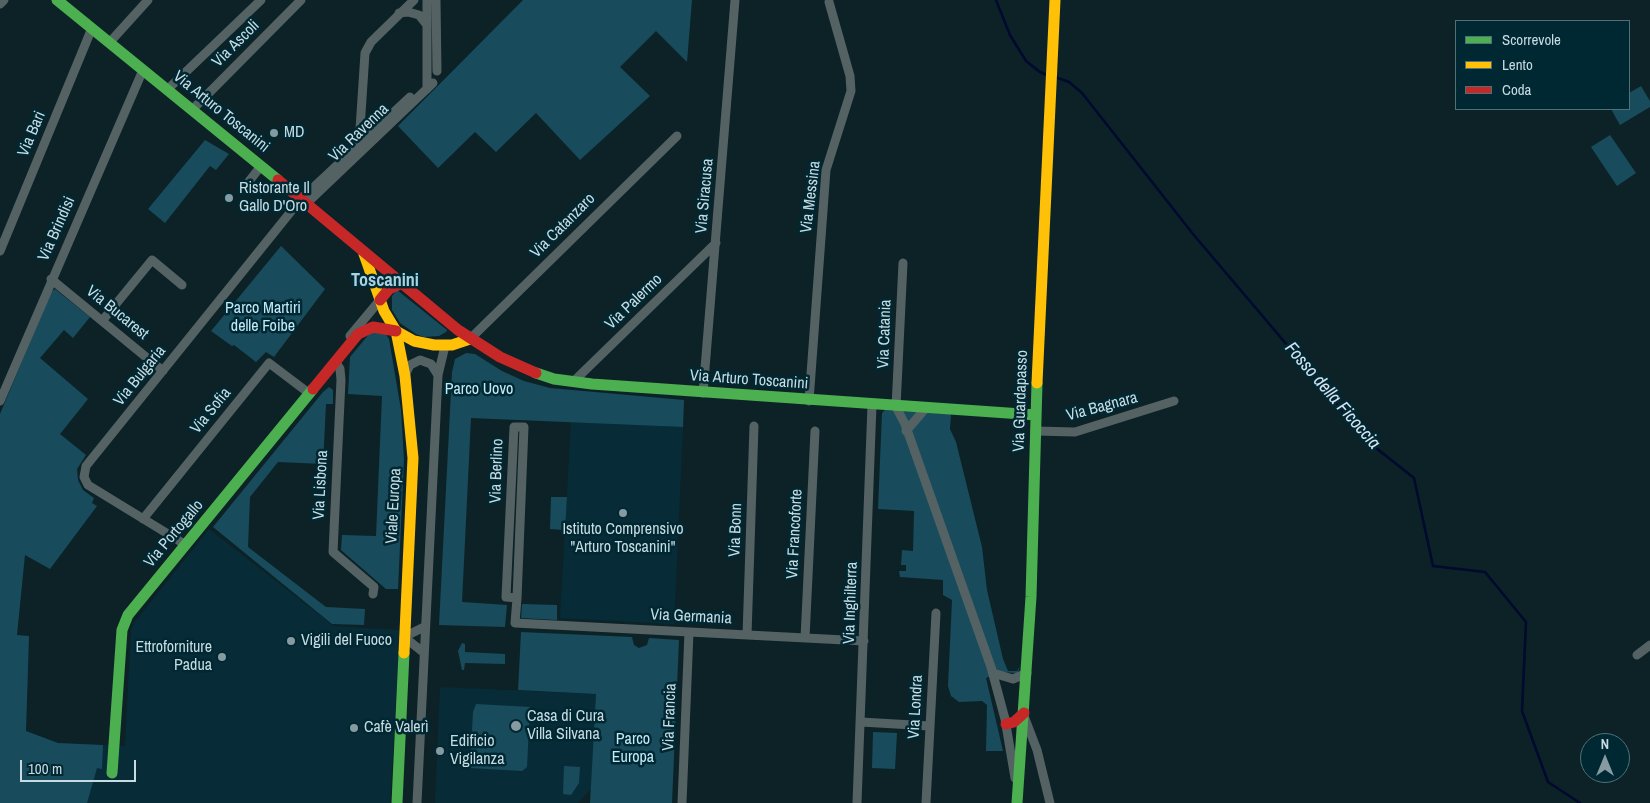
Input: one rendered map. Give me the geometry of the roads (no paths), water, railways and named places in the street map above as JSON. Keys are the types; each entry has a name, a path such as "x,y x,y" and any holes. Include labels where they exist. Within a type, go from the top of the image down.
{"street":[{"path":"0,4 4,0"},
{"name":"Via Arturo Toscanini","path":"57,0 193,109 454,327 524,369 549,378 573,382 809,401 1036,416"},
{"path":"110,42 148,0"},
{"path":"168,89 261,0"},
{"name":"Via Ascoli","path":"193,109 301,0"},
{"path":"359,144 364,53 371,42 414,0"},
{"path":"427,0 427,55 437,55"},
{"path":"436,0 437,71"},
{"name":"Via Siracusa","path":"703,393 735,0"},
{"name":"Via Guardapasso","path":"1017,803 1034,544 1035,431 1055,0"},
{"name":"Via Messina","path":"809,401 826,170 851,91 850,76 829,2"},
{"path":"399,13 408,12 419,15 427,25"},
{"name":"Via Bari","path":"0,251 92,28"},
{"name":"Via Ravenna","path":"304,201 430,86 427,55"},
{"name":"Via Brindisi","path":"0,401 142,70"},
{"path":"304,201 359,144 410,97"},
{"name":"Via Catanzaro","path":"470,338 677,136"},
{"path":"243,188 261,166"},
{"name":"Via Bulgaria","path":"186,545 88,485 84,471 163,371 304,201"},
{"name":"Via Palermo","path":"573,382 716,243"},
{"path":"362,250 380,300 396,331 417,342 445,346 470,338"},
{"path":"102,321 152,260 182,285"},
{"name":"Via Catania","path":"896,407 903,263"},
{"name":"Via Bucarest","path":"51,279 163,371"},
{"path":"380,300 389,289 402,283"},
{"name":"Via Portogallo","path":"344,350 345,342 380,300"},
{"name":"Via Portogallo","path":"112,773 124,623 310,394 334,360 358,334 369,328 378,327 396,331"},
{"path":"417,803 424,627 438,375 445,346 454,327"},
{"name":"Viale Europa","path":"396,331 405,376 413,458 397,803"},
{"name":"Via Lisbona","path":"334,360 340,369 341,380 333,552 374,587 373,594"},
{"path":"405,376 410,365 420,360 431,364 438,375"},
{"name":"Via Sofia","path":"144,519 269,363 310,394"},
{"name":"Via Bagnara","path":"1035,431 1063,432 1080,430 1174,402"},
{"name":"Via Inghilterra","path":"857,803 872,405"},
{"path":"896,407 906,430 993,673 1006,724 1018,791"},
{"path":"906,430 915,417 925,409"},
{"name":"Via Bonn","path":"747,635 754,426"},
{"name":"Via Berlino","path":"515,623 524,427 514,427 506,597 516,598"},
{"name":"Via Francoforte","path":"806,638 815,431"},
{"name":"Via Londra","path":"926,803 936,613"},
{"name":"Via Germania","path":"515,623 864,641"},
{"path":"423,652 404,638 424,627"},
{"name":"Via Francia","path":"682,803 689,632"},
{"path":"1637,654 1650,645"},
{"path":"993,673 1013,678 1027,672"},
{"path":"1006,724 1014,722 1024,715 1037,750 1050,803"},
{"path":"861,722 930,726"}],"waterway":[{"name":"Fosso della Ficoccia","path":"996,0 1010,35 1026,61 1047,75"},
{"name":"Fosso della Ficoccia","path":"1055,77 1069,82 1082,93 1193,234 1371,444 1414,478 1433,566 1485,572 1526,622 1522,711 1548,782 1580,803"}],"place":[{"name":"MD","path":"274,133"},
{"name":"Ristorante Il Gallo D'Oro","path":"229,198"},
{"name":"Istituto Comprensivo \"Arturo Toscanini\"","path":"623,513"},
{"name":"Vigili del Fuoco","path":"291,641"},
{"name":"Ettroforniture Padua","path":"222,657"},
{"name":"Casa di Cura Villa Silvana","path":"516,726"},
{"name":"Cafè Valerì","path":"354,728"},
{"name":"Edificio Vigilanza","path":"440,751"}],"district":[{"name":"Toscanini","path":"385,281"}],"park label":[{"name":"Parco Martiri delle Foibe","path":"263,318"},
{"name":"Parco Uovo","path":"479,390"},
{"name":"Parco Europa","path":"633,749"}]}
